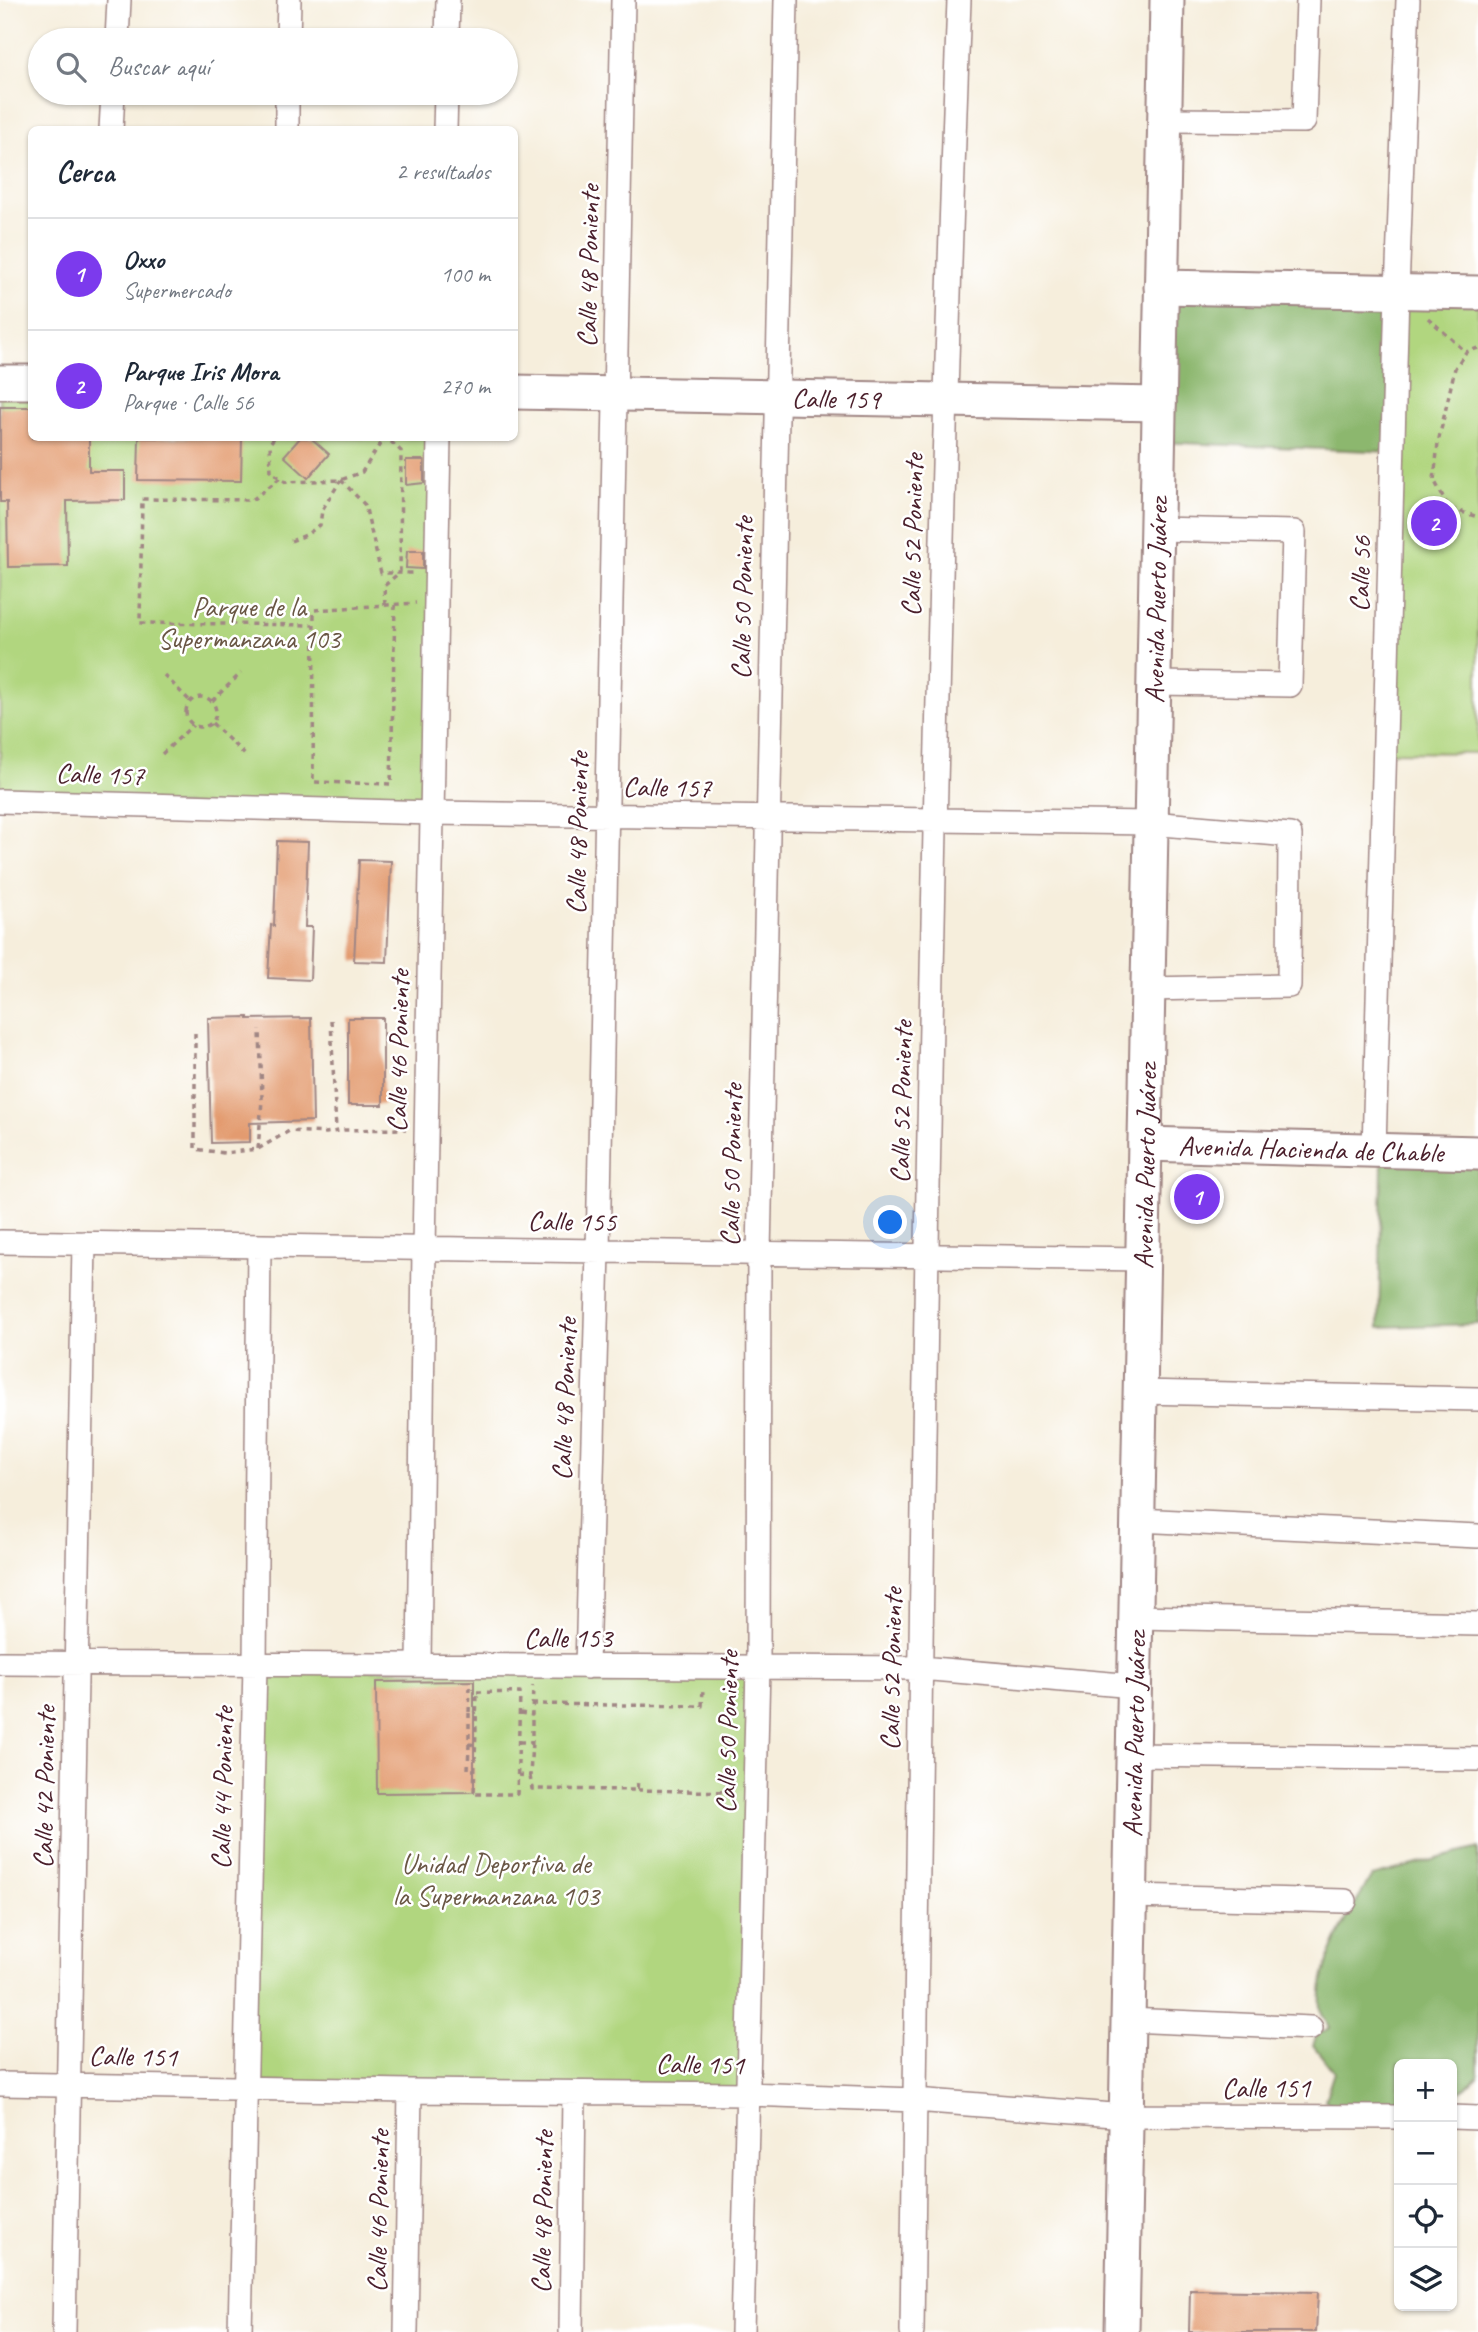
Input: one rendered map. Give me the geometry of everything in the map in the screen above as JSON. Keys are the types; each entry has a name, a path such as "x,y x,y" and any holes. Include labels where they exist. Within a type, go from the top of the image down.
{"street":[{"path":"118,28 119,0"},
{"path":"289,0 289,28"},
{"path":"447,28 448,0"},
{"name":"Calle 48 Poniente","path":"587,1667 623,0"},
{"name":"Calle 50 Poniente","path":"742,2332 758,1667 759,1253 786,0"},
{"name":"Calle 52 Poniente","path":"912,2332 920,1668 944,399 959,0"},
{"name":"Avenida Puerto Juárez","path":"1122,2332 1167,0"},
{"path":"1165,120 1304,121 1308,0"},
{"name":"Calle 56","path":"1374,1150 1397,292 1408,0"},
{"path":"111,126 112,105"},
{"path":"287,126 288,105"},
{"path":"445,126 446,105"},
{"path":"1161,286 1478,293"},
{"path":"0,382 28,382"},
{"name":"Calle 159","path":"518,392 1159,404"},
{"name":"Calle 46 Poniente","path":"419,1665 439,441"},
{"path":"1154,683 1290,685 1294,532 1157,529"},
{"name":"Calle 157","path":"0,801 432,813 1151,823 1290,835 1289,986 1148,989"},
{"name":"Avenida Hacienda de Chable","path":"1145,1144 1478,1153"},
{"name":"Calle 155","path":"0,1242 1143,1259"},
{"name":"Calle 42 Poniente","path":"64,2332 83,1243"},
{"name":"Calle 44 Poniente","path":"240,2332 255,1664 259,1246"},
{"path":"1140,1392 1478,1399"},
{"path":"1138,1520 1478,1536"},
{"path":"1136,1617 1478,1624"},
{"name":"Calle 153","path":"0,1663 920,1668 1134,1686"},
{"path":"1133,1755 1478,1759"},
{"path":"1130,1896 1345,1901"},
{"path":"1128,2020 1311,2028"},
{"name":"Calle 151","path":"0,2084 748,2094 915,2100 1126,2116 1394,2117"},
{"name":"Calle 46 Poniente","path":"406,2332 410,2091"},
{"name":"Calle 48 Poniente","path":"570,2332 574,2093"},
{"path":"1457,2117 1478,2118"}],"path":[{"path":"1478,348 1466,352 1455,368 1438,443 1434,480 1449,508 1478,517"},
{"path":"272,441 271,472 286,482 341,480 362,472 384,441"},
{"path":"385,604 384,586 400,572 401,451 389,441"},
{"path":"280,478 252,500 142,499 140,623 314,625"},
{"path":"291,541 320,525 322,510 341,480"},
{"path":"341,480 365,505 381,573 418,573 418,583"},
{"path":"395,605 391,784 313,782 314,610 418,603 418,593"},
{"path":"212,701 242,673"},
{"path":"164,675 190,701"},
{"path":"199,696 212,701 217,714 212,723 203,727 193,725 186,711 190,701 199,696"},
{"path":"212,723 246,756"},
{"path":"162,754 193,725"},
{"path":"331,1020 336,1131"},
{"path":"258,1149 262,1100 260,1029"},
{"path":"195,1033 195,1149 224,1153 258,1149 289,1131 426,1128"},
{"path":"470,1683 468,1770 475,1770"},
{"path":"533,1685 530,1776 532,1789 755,1792"},
{"path":"477,1692 520,1693 517,1794 474,1794 476,1713 477,1692"},
{"path":"532,1704 702,1706"},
{"path":"469,1713 476,1713"},
{"path":"520,1713 532,1714"},
{"path":"519,1742 532,1742"},
{"path":"469,1744 475,1745"},
{"path":"519,1776 530,1776"},
{"path":"638,1779 638,1790"}],"green space":[{"path":"1161,287 1397,291 1393,452 1159,442"},
{"path":"1397,292 1478,294 1478,753 1385,752"},
{"name":"Parque de la Supermanzana 103","path":"0,382 28,383 28,441 439,441 431,811 0,801"},
{"path":"1382,1162 1478,1163 1478,1324 1379,1327"},
{"name":"Unidad Deportiva de la Supermanzana 103","path":"259,1669 753,1673 743,2090 248,2083"},
{"path":"1478,1848 1478,2076 1457,2095 1457,2059 1394,2059 1394,2106 1349,2109 1325,2100 1334,2072 1313,2045 1318,2032 1330,2028 1322,2014 1323,1979 1335,1942 1372,1876"}],"building":[{"path":"0,407 28,407 28,441 89,441 89,471 125,471 125,500 67,501 68,566 8,567 7,502 0,502"},
{"path":"139,441 242,441 241,481 138,480"},
{"path":"297,441 314,441 329,454 308,478 284,456"},
{"path":"406,460 424,460 424,483 406,485"},
{"path":"407,551 423,551 423,569 406,568"},
{"path":"277,841 308,842 305,927 312,927 310,980 268,978 271,925 274,926"},
{"path":"359,860 391,861 387,962 354,961"},
{"path":"208,1018 311,1018 313,1121 250,1123 250,1142 211,1143"},
{"path":"348,1018 383,1018 383,1105 348,1105"},
{"path":"474,1681 474,1792 377,1793 376,1682"},
{"path":"1190,2290 1318,2292 1316,2332 1189,2332"}],"place":[{"name":"Parque Iris Mora","path":"1434,523"},
{"name":"Oxxo","path":"1197,1197"}]}
